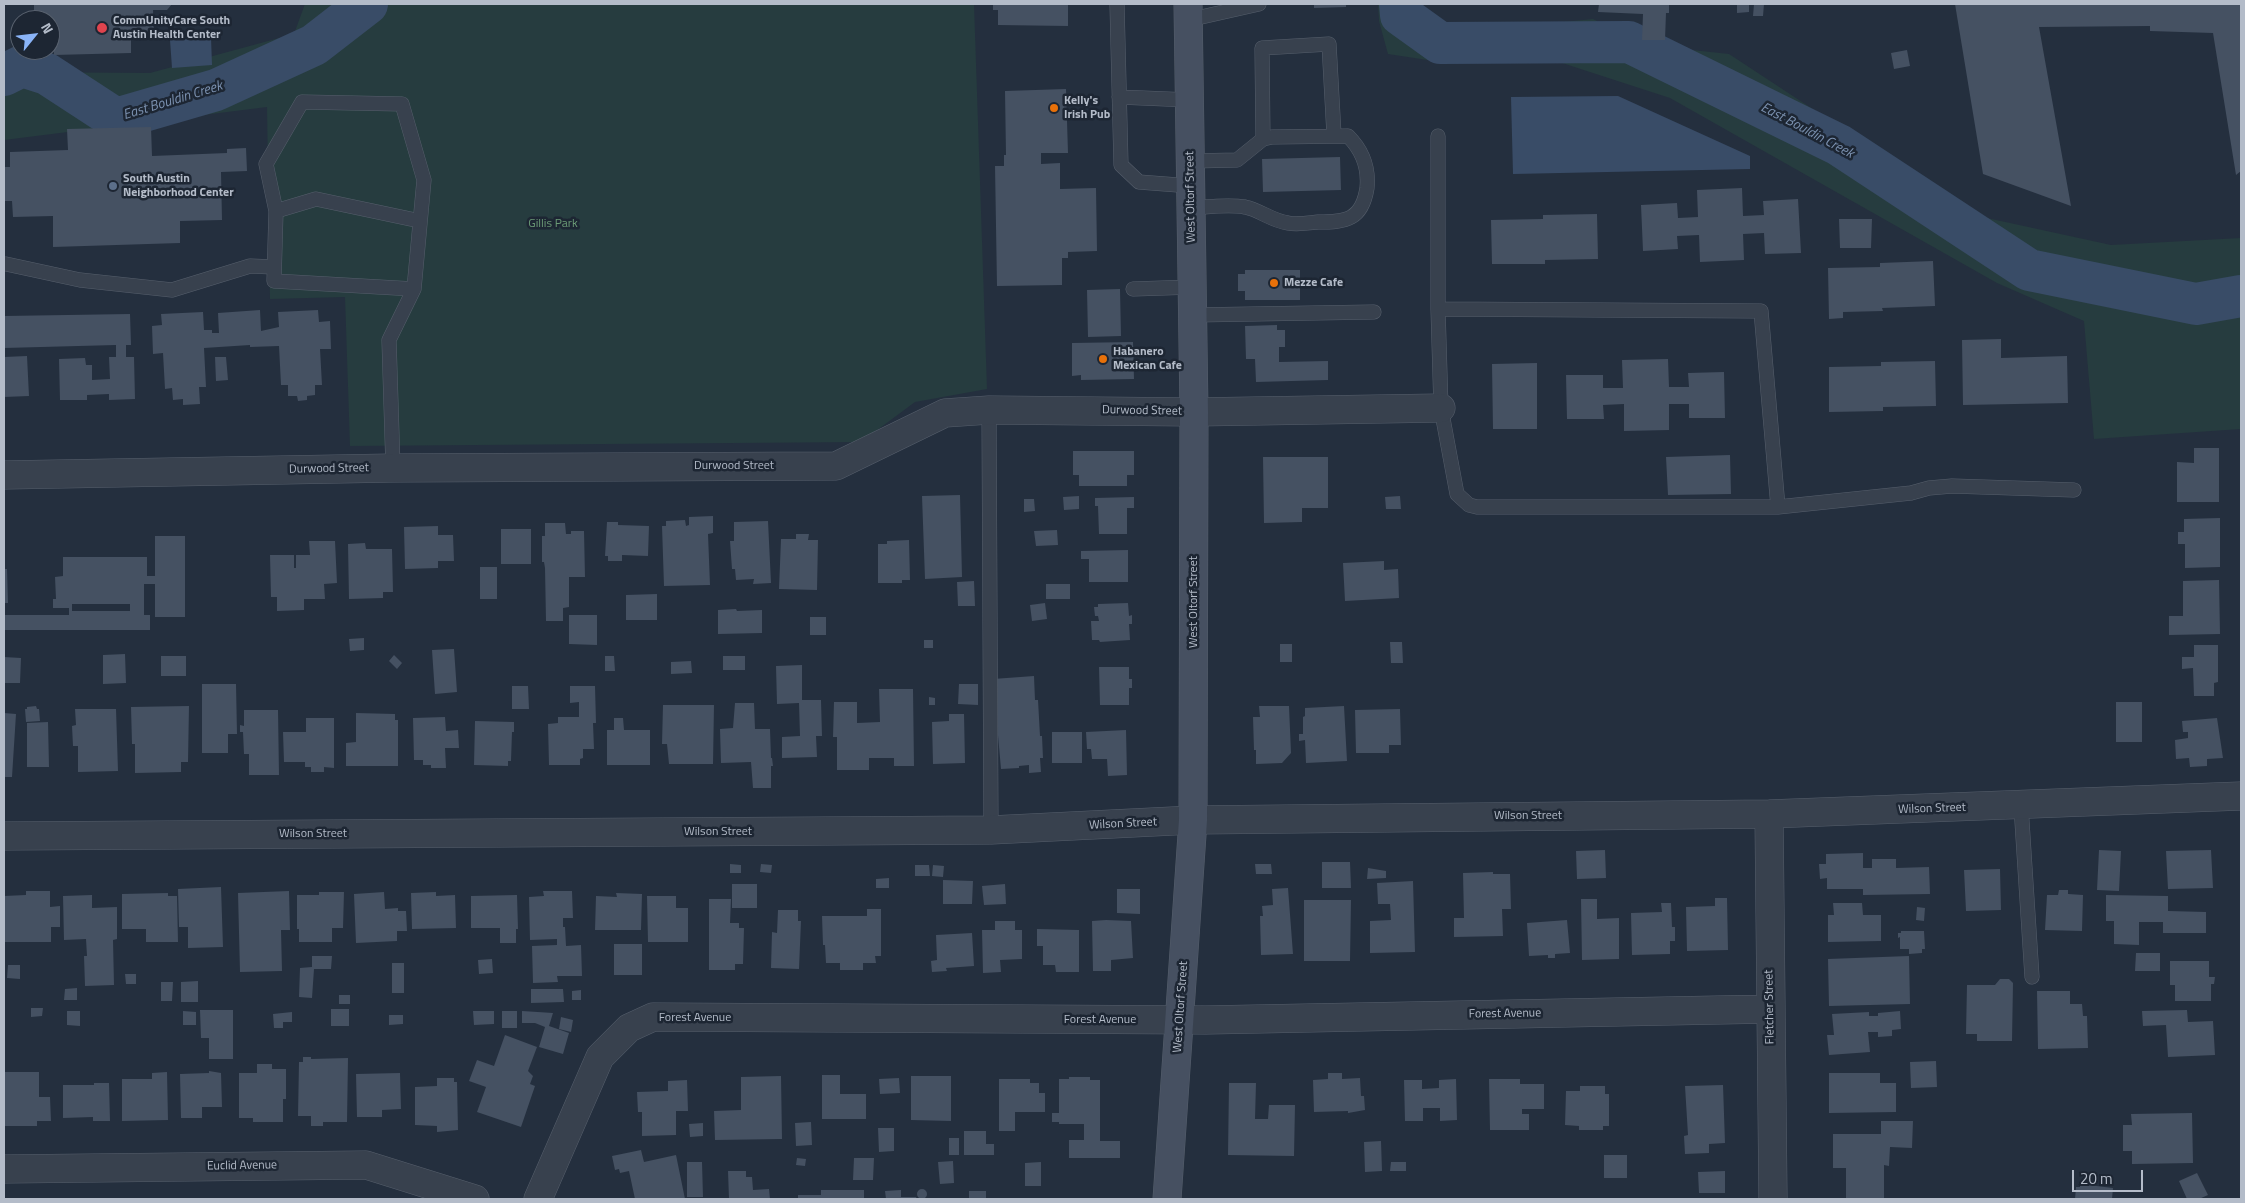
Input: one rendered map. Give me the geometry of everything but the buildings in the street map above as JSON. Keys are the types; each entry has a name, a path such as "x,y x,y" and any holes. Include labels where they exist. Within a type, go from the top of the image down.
{"main road":[{"name":"West Oltorf Street","path":"1167,1199 1193,820 1194,412 1188,12"}],"street":[{"name":"Durwood Street","path":"10,475 393,468 836,466 945,413 989,410 1194,412 1441,408"},
{"name":"Wilson Street","path":"4,836 991,830 1193,820 1769,814 2021,806 2241,796"},
{"name":"Fletcher Street","path":"1769,814 1773,1199"},
{"name":"Forest Avenue","path":"538,1199 600,1057 629,1028 653,1017 1180,1020 1770,1009"},
{"name":"Euclid Avenue","path":"4,1169 366,1165 475,1199"}],"lane":[{"path":"1117,4 1121,164 1140,182 1191,185 1242,207 1255,210 1270,218 1288,223 1344,222 1355,216 1360,209 1365,196 1366,171 1364,158 1356,144 1348,136 1272,137 1263,139 1237,160 1191,185"},
{"path":"1188,12 1259,4"},
{"path":"1263,139 1262,48 1329,44 1334,135"},
{"path":"1120,97 1190,100"},
{"path":"393,468 389,340 414,289 424,180 402,104 302,102 266,164 276,210 274,281 414,289"},
{"path":"1438,136 1438,309 1441,408 1457,494 1469,505 1477,507 1778,507 1911,493 1929,488 1952,486 2074,490"},
{"path":"276,210 316,199 420,221"},
{"path":"6,264 80,280 172,290 250,266 274,267"},
{"path":"1133,290 1192,288"},
{"path":"1438,309 1761,310 1778,507"},
{"path":"1193,315 1374,312"},
{"path":"989,410 991,830"},
{"path":"2021,806 2032,977"}],"green space":[{"name":"Gillis Park","path":"305,4 974,4 987,389 915,402 861,442 350,446 345,297 270,299 267,107 4,140 4,72 150,73 294,34"},
{"path":"1378,4 1409,4 1426,28 1444,34 1593,19 1646,45 1729,54 1939,192 1987,218 2111,245 2241,238 2241,429 2094,439 2084,321 1997,283 1670,98 1556,61 1434,61 1388,54 1379,21"}],"water":[{"path":"211,37 212,65 172,68 170,40"},
{"path":"1618,96 1750,156 1750,169 1513,174 1511,97"}],"waterway":[{"name":"East Bouldin Creek","path":"4,75 22,66 47,74 116,119 216,90 314,45 367,4"},
{"name":"East Bouldin Creek","path":"1400,4 1401,15 1440,43 1629,42 1839,145 2029,270 2196,304 2241,296"}],"place":[{"name":"CommUnityCare South Austin Health Center","path":"102,28"},
{"name":"Kelly's Irish Pub","path":"1054,108"},
{"name":"South Austin Neighborhood Center","path":"113,186"},
{"name":"Mezze Cafe","path":"1274,283"},
{"name":"Habanero Mexican Cafe","path":"1103,359"}]}
